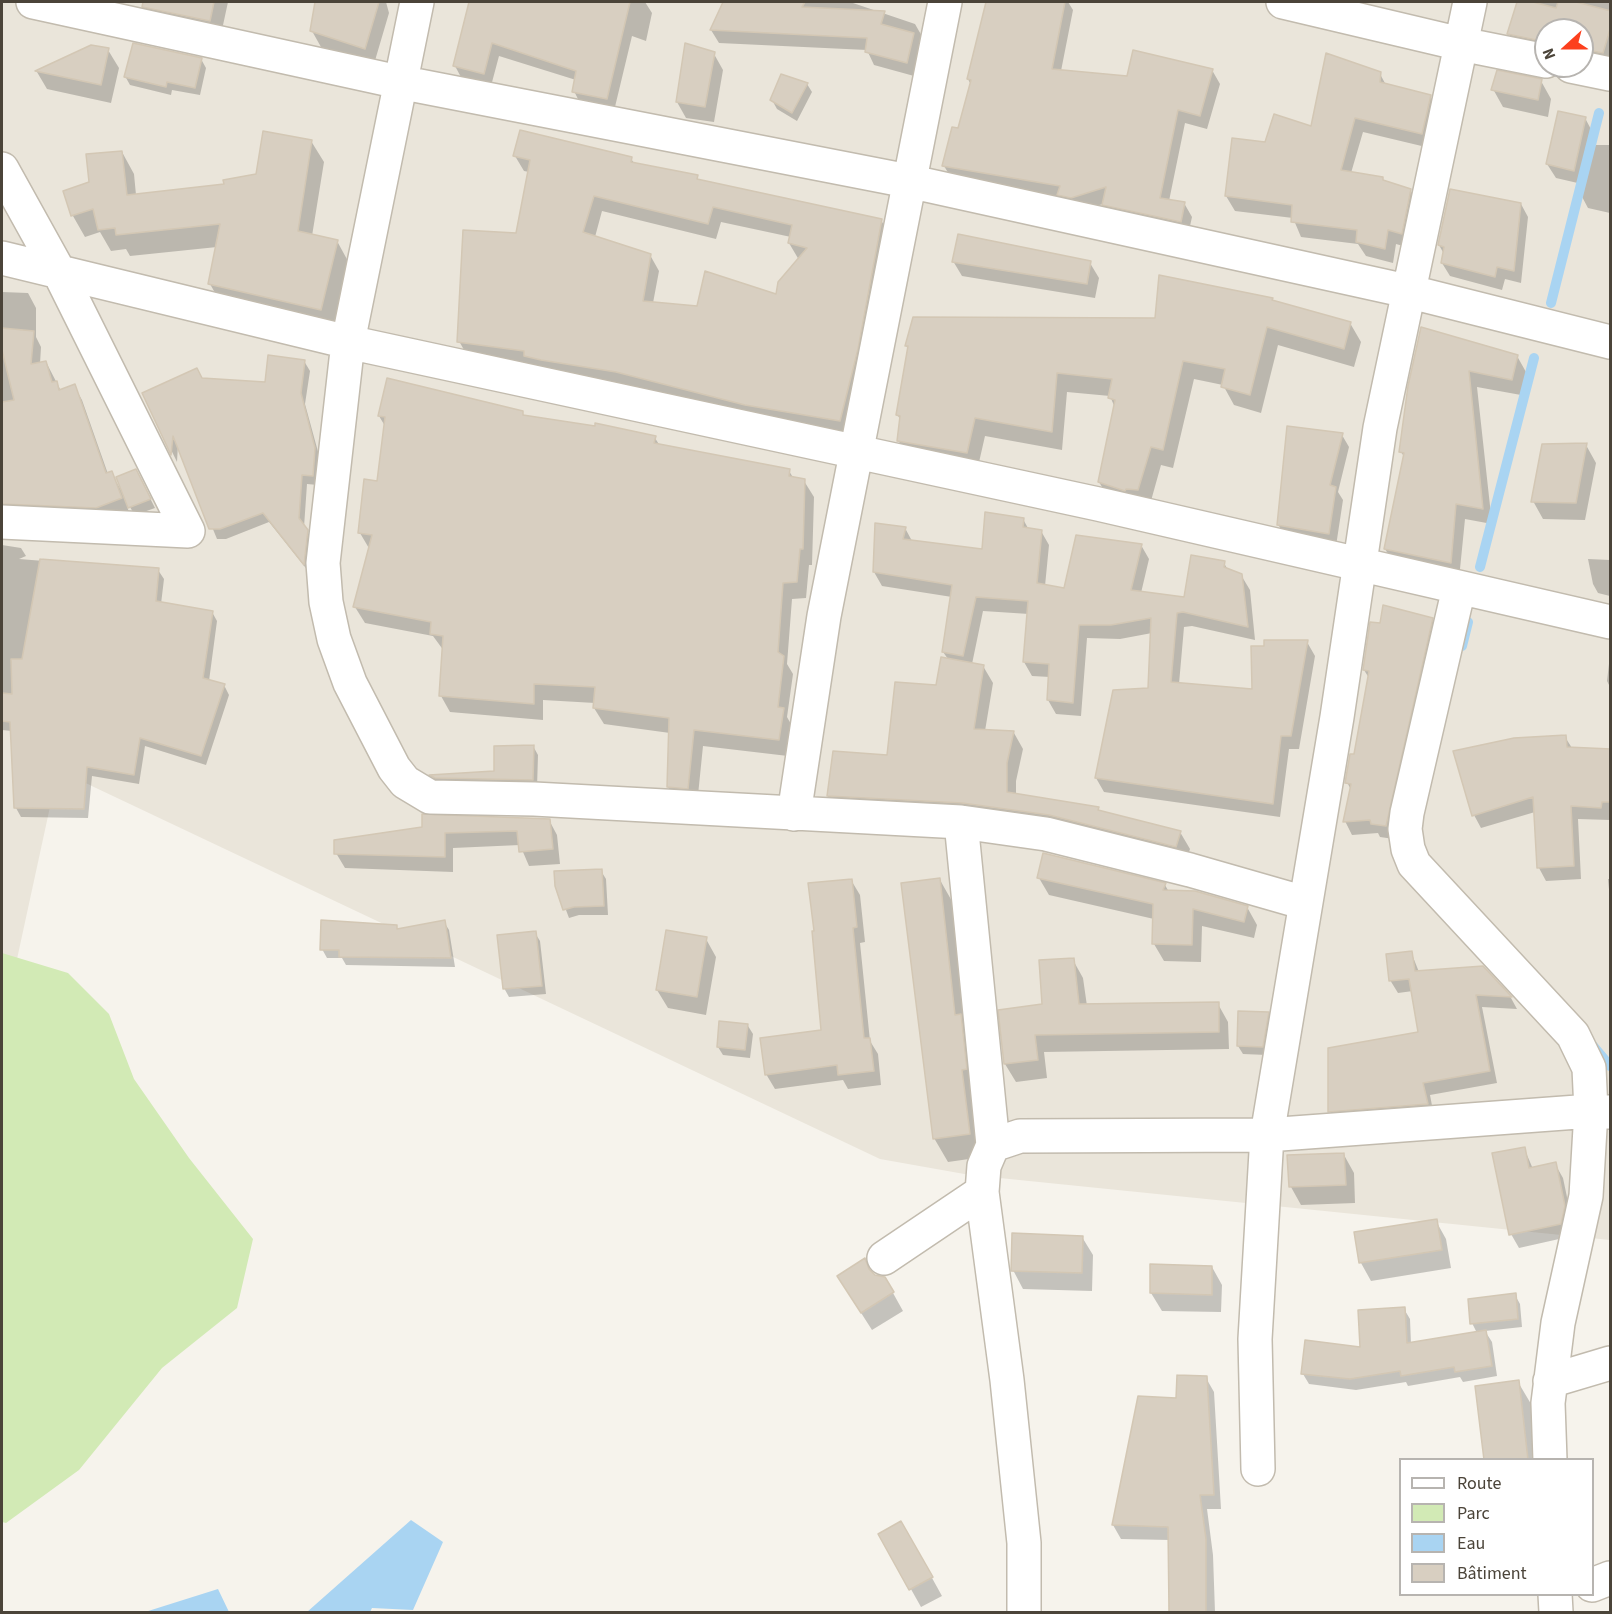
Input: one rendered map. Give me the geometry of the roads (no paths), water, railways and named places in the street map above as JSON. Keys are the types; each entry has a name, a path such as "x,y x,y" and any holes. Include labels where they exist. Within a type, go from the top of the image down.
{"street":[{"path":"33,2 399,82 908,182 1407,291 1611,342"},
{"path":"417,2 348,342 323,564 326,602 334,639 350,683 394,768 405,782 430,797 534,799 961,822 1046,834 1190,870 1305,903"},
{"path":"794,814 824,616 945,2"},
{"path":"1283,2 1461,44 1534,59"},
{"path":"1258,1469 1255,1339 1267,1135 1337,717 1380,428 1407,291 1470,2"},
{"path":"1594,71 1611,74"},
{"path":"2,169 58,270 188,531 2,522"},
{"path":"2,258 348,342 1098,504 1611,622"},
{"path":"1459,588 1407,813 1405,829 1408,849 1414,864 1573,1035 1589,1068 1601,1111 1586,1196 1558,1323 1550,1380 1550,1458"},
{"path":"961,822 993,1145 984,1166 982,1192 1016,1454 1024,1543 1024,1612"},
{"path":"993,1145 1007,1138 1041,1135 1267,1135 1601,1111"},
{"path":"884,1258 982,1192"},
{"path":"1550,1380 1611,1363"},
{"path":"1594,1585 1611,1578"}],"water":[{"path":"411,1520 443,1542 413,1610 372,1608 370,1612 307,1612"},
{"path":"218,1589 229,1612 145,1612"}],"waterway":[{"path":"1551,303 1599,113"},
{"path":"1480,567 1534,358"},
{"path":"1462,646 1468,622"},
{"path":"1593,1046 1610,1066"}]}
